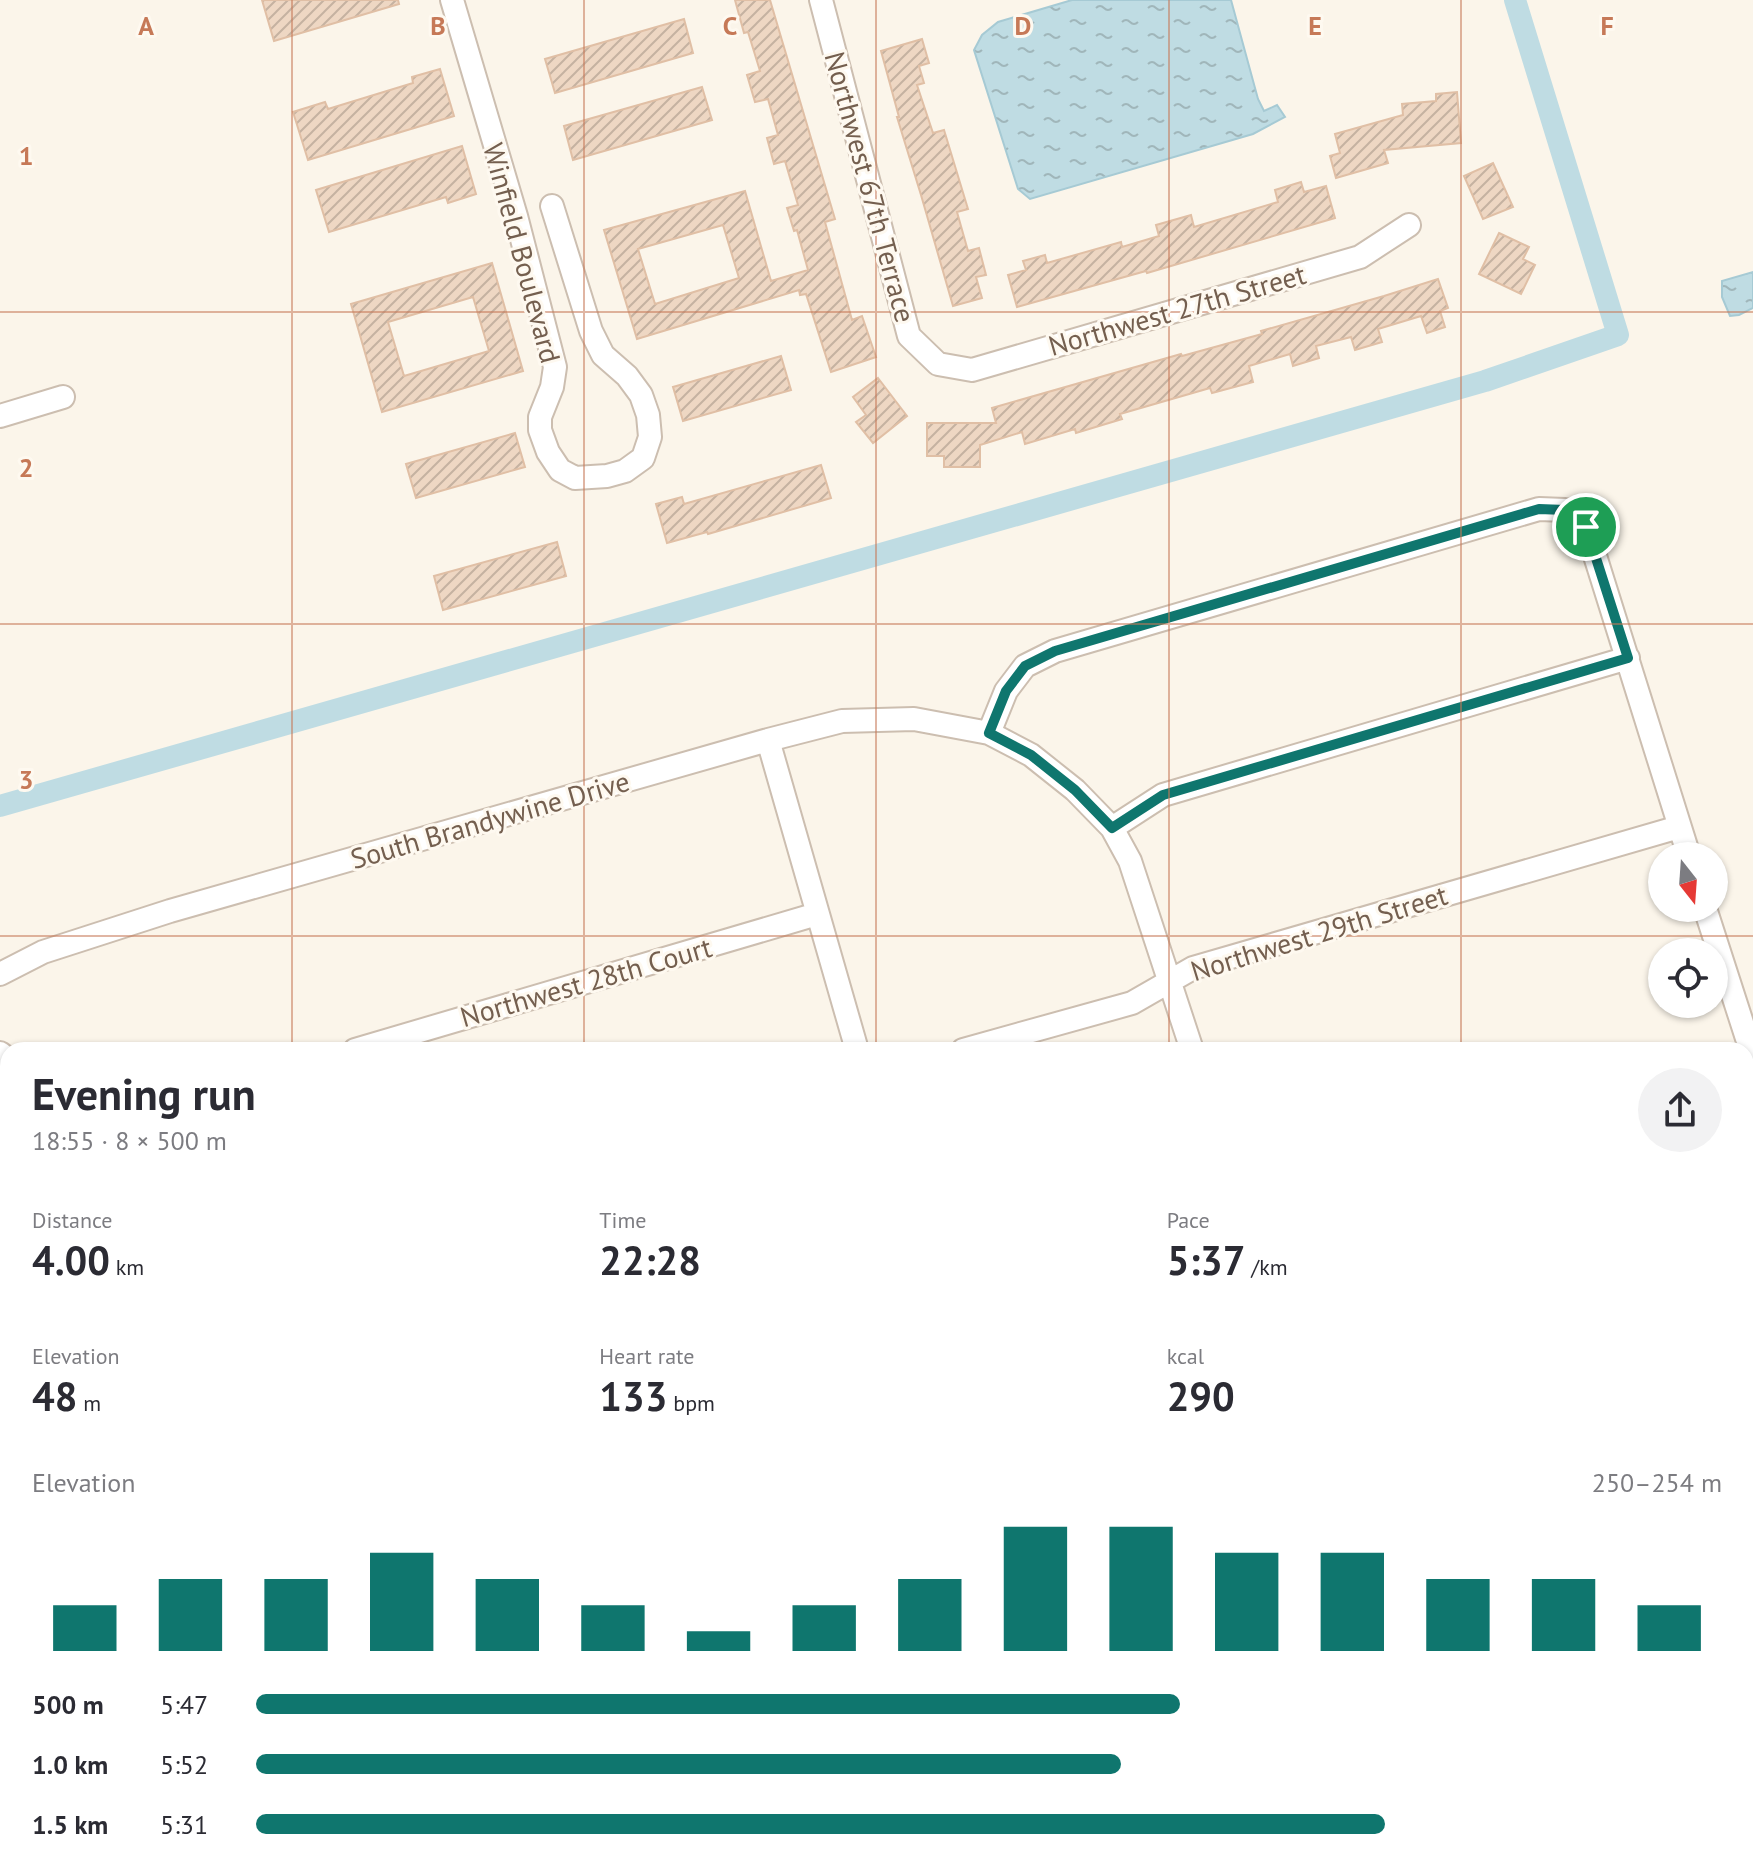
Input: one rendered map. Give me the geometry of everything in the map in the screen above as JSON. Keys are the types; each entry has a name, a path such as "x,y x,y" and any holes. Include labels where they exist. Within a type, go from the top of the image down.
{"street":[{"name":"Winfield Boulevard","path":"452,0 516,216 555,367 552,387 540,417 540,430 548,452 560,470 575,478 607,476 625,471 643,458 650,437 648,415 641,395 627,376 603,355 591,331 552,206"},
{"name":"Northwest 67th Terrace","path":"821,0 909,336 938,364"},
{"name":"Northwest 27th Street","path":"938,364 972,370 1360,257 1409,225"},
{"path":"0,416 63,397"},
{"path":"989,733 1006,691 1025,666 1055,651 1539,509 1565,510 1586,527 1684,842"},
{"path":"1112,828 1163,795 1628,658"},
{"name":"South Brandywine Drive","path":"0,974 43,952 170,911 768,740 842,721 914,719 989,733 1031,755 1075,790 1112,828 1130,861 1190,1042"},
{"path":"768,740 855,1042"},
{"name":"Northwest 29th Street","path":"992,1042 1132,1003 1193,968 1679,827"},
{"name":"Northwest 28th Court","path":"382,1042 817,914"},
{"path":"1710,922 1748,1042"}],"water":[{"path":"1072,0 1231,0 1258,99 1264,111 1277,105 1285,117 1253,134 1030,199 1018,189 974,50 982,35 998,22"},
{"path":"1753,272 1753,308 1730,316 1722,297 1722,281"}],"building":[{"path":"262,0 398,0 399,4 274,41"},
{"path":"735,0 770,0 835,219 825,222 852,320 862,316 876,357 831,372 806,294 800,295 799,290 637,339 604,230 745,191 771,281 808,270 797,230 794,231 787,208 798,205 785,161 774,164 767,138 778,135 768,99 755,102 747,75 760,71 748,32 744,33","holes":["723,225 739,278 655,304 638,249"]},
{"path":"684,19 693,53 555,93 545,59"},
{"path":"922,39 929,63 919,66 924,83 917,85 933,133 944,130 968,209 957,212 968,251 979,248 986,275 976,277 982,298 953,306 897,117 881,51"},
{"path":"440,69 454,116 308,160 293,112 325,102 328,109 413,83 412,77"},
{"path":"702,87 712,120 573,160 564,126"},
{"path":"1457,92 1461,143 1384,150 1388,163 1336,178 1330,156 1340,153 1335,134 1403,115 1402,104 1436,101 1436,94"},
{"path":"462,146 476,194 448,203 446,197 329,232 316,190"},
{"path":"1493,163 1513,207 1483,219 1464,176"},
{"path":"1301,182 1304,192 1326,186 1335,218 1017,307 1008,275 1026,270 1023,261 1045,255 1047,263 1121,242 1122,247 1159,236 1156,225 1191,215 1194,227 1278,202 1275,190"},
{"path":"1499,233 1529,247 1523,259 1535,265 1521,294 1479,274"},
{"path":"492,263 523,371 382,412 351,304","holes":["473,297 489,351 404,376 388,322"]},
{"path":"1438,279 1448,308 1440,311 1445,327 1427,333 1421,316 1378,329 1382,342 1355,350 1351,337 1316,346 1319,358 1293,366 1290,354 1249,366 1253,382 1212,393 1210,388 1120,414 1122,419 1076,433 1075,429 1025,444 1022,432 980,445 980,467 944,467 944,456 927,456 927,423 996,423 992,408 1262,334 1261,331"},
{"path":"781,356 791,390 683,421 673,387"},
{"path":"878,378 907,416 873,443 856,422 866,415 853,397"},
{"path":"515,433 525,467 416,498 406,464"},
{"path":"821,465 831,498 667,543 656,504 682,497 684,504"},
{"path":"557,542 566,576 443,610 434,576"}],"waterway":[{"path":"0,806 1485,381 1618,335 1515,0"}],"route":[{"path":"1539,509 1565,510 1586,527 1628,658 1163,795 1112,828 1075,790 1031,755 989,733 1006,691 1025,666 1055,651 1539,509"}]}
